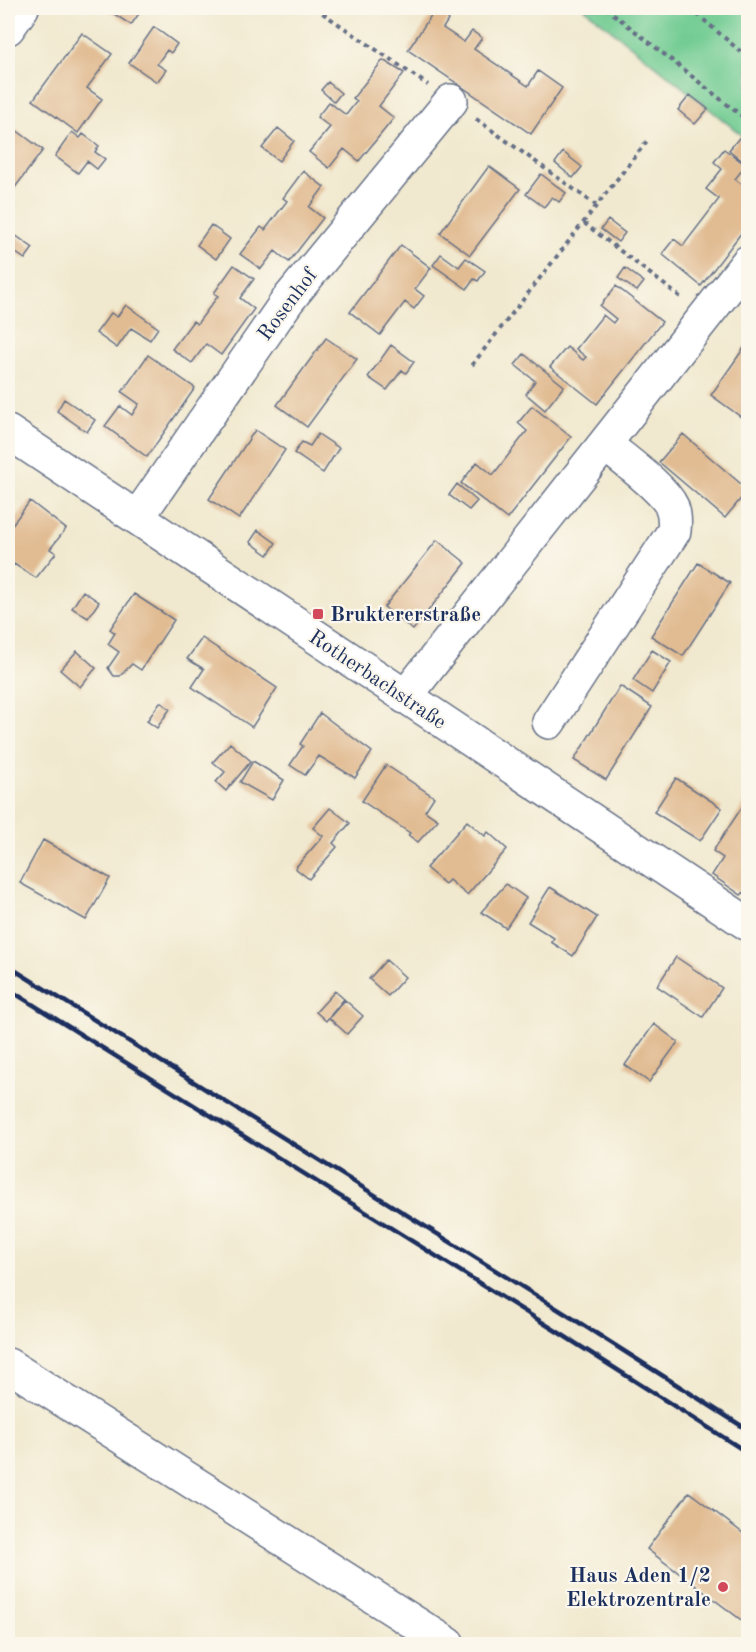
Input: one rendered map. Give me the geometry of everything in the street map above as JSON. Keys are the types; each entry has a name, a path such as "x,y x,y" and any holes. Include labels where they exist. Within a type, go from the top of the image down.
{"street":[{"path":"8,28 22,8"},
{"name":"Rosenhof","path":"137,518 288,300 451,100"},
{"path":"405,697 707,317 748,262"},
{"name":"Rotherbachstraße","path":"8,432 748,924"},
{"path":"549,722 674,531 675,517 671,505 663,494 605,444"},
{"path":"8,1365 448,1644"}],"path":[{"path":"315,8 451,100 596,205"},
{"path":"606,8 748,121"},
{"path":"690,8 748,58"},
{"path":"472,365 647,141"},
{"path":"584,223 707,317"}],"green space":[{"path":"584,8 748,8 748,140"}],"building":[{"path":"105,8 143,8 131,25"},
{"path":"436,8 450,17 443,28 464,42 472,31 482,38 474,49 528,86 538,71 562,88 531,134 408,50"},
{"path":"154,27 177,44 171,53 167,50 157,64 166,70 157,82 129,63"},
{"path":"82,33 112,54 87,88 102,99 78,133 33,100"},
{"path":"383,60 404,73 379,106 394,118 359,161 344,149 329,168 309,152 330,127 317,117 329,102 346,115 357,101 353,98"},
{"path":"328,82 341,93 334,102 321,90"},
{"path":"690,95 708,109 695,124 678,110"},
{"path":"12,127 43,150 8,197 8,133"},
{"path":"278,128 294,141 279,161 262,148"},
{"path":"72,132 80,138 83,134 99,146 95,152 105,159 97,169 87,161 78,173 55,156"},
{"path":"743,133 748,138 746,164 729,150"},
{"path":"724,149 746,165 735,179 748,189 748,224 701,286 662,254 674,239 683,246 719,199 706,189 722,169 714,162"},
{"path":"563,152 582,167 573,178 555,163"},
{"path":"489,166 520,189 470,255 440,233"},
{"path":"303,171 324,187 309,207 323,218 289,262 275,251 261,269 240,254 261,227 265,230 287,201 283,198"},
{"path":"541,174 566,193 559,202 552,197 544,207 526,194"},
{"path":"608,220 625,233 618,242 601,229"},
{"path":"211,225 230,239 216,259 197,245"},
{"path":"8,230 33,248 25,259 13,251 8,259"},
{"path":"401,245 431,268 415,289 424,296 414,309 405,302 380,335 350,312"},
{"path":"441,254 459,267 466,258 485,271 478,281 474,279 467,289 433,265"},
{"path":"234,265 254,279 240,298 254,309 221,355 206,344 192,363 172,349 193,321 197,324 218,296 214,293"},
{"path":"625,268 644,282 637,291 618,278"},
{"path":"616,286 662,322 597,404 550,367 567,347 583,360 586,357 576,349 603,315 613,323 616,319 600,306"},
{"path":"126,305 158,328 150,340 131,328 117,348 96,333 111,313 117,317"},
{"path":"326,338 357,359 307,427 277,405"},
{"path":"748,342 748,422 711,395"},
{"path":"391,345 414,362 406,373 402,370 387,390 368,377"},
{"path":"524,354 564,386 545,410 526,394 535,381 515,365"},
{"path":"148,355 195,388 147,457 105,426 120,406 132,415 139,404 122,392"},
{"path":"64,399 95,420 87,432 57,411"},
{"path":"532,406 571,437 507,519 461,483 477,462 493,475 527,431 518,423"},
{"path":"255,430 285,450 239,519 209,499"},
{"path":"318,434 339,448 323,473 294,453 302,442 310,446"},
{"path":"683,434 748,490 725,518 659,462"},
{"path":"457,484 477,501 469,510 449,495"},
{"path":"30,501 66,529 50,549 56,553 36,578 14,564 8,572 8,530"},
{"path":"258,530 276,543 268,555 250,542"},
{"path":"437,540 466,563 413,630 384,607"},
{"path":"698,563 730,583 683,656 651,636"},
{"path":"83,591 99,602 88,618 72,608"},
{"path":"134,594 174,620 141,670 132,664 120,676 114,676 108,668 119,652 108,644 115,633 110,629"},
{"path":"202,638 277,688 252,727 192,687 204,669 187,659"},
{"path":"652,650 671,662 652,693 633,680"},
{"path":"77,651 96,668 80,687 60,670"},
{"path":"620,686 652,707 606,780 574,760"},
{"path":"160,702 170,709 157,728 147,721"},
{"path":"320,713 372,752 355,778 319,756 305,775 290,765 303,746 300,744"},
{"path":"230,743 251,761 226,791 216,782 225,772 213,762"},
{"path":"253,761 284,780 272,800 240,782"},
{"path":"386,765 434,797 425,811 438,820 418,842 408,835 410,833 362,801"},
{"path":"676,778 722,808 700,841 654,812"},
{"path":"748,798 748,896 744,892 741,895 712,875 723,858 713,851"},
{"path":"330,808 350,823 333,843 337,847 309,879 295,868 323,836 313,828"},
{"path":"467,821 485,836 488,832 507,849 467,895 449,880 445,884 426,868"},
{"path":"43,840 110,878 86,920 20,883"},
{"path":"506,884 526,898 506,928 481,912"},
{"path":"550,887 597,917 573,956 551,942 554,938 528,922"},
{"path":"676,957 722,988 703,1017 657,986"},
{"path":"386,960 405,977 388,996 369,979"},
{"path":"335,991 344,999 326,1021 316,1012"},
{"path":"345,1000 363,1016 347,1034 329,1018"},
{"path":"654,1024 678,1042 649,1082 625,1065"},
{"name":"Haus Aden 1/2 Elektrozentrale","path":"689,1492 748,1537 748,1625 647,1549"}],"railway":[{"path":"8,966 748,1430"},
{"path":"8,989 748,1453"}],"place":[{"name":"Bruktererstraße","path":"318,614"},
{"name":"Haus Aden 1/2 Elektrozentrale","path":"723,1587"}]}
